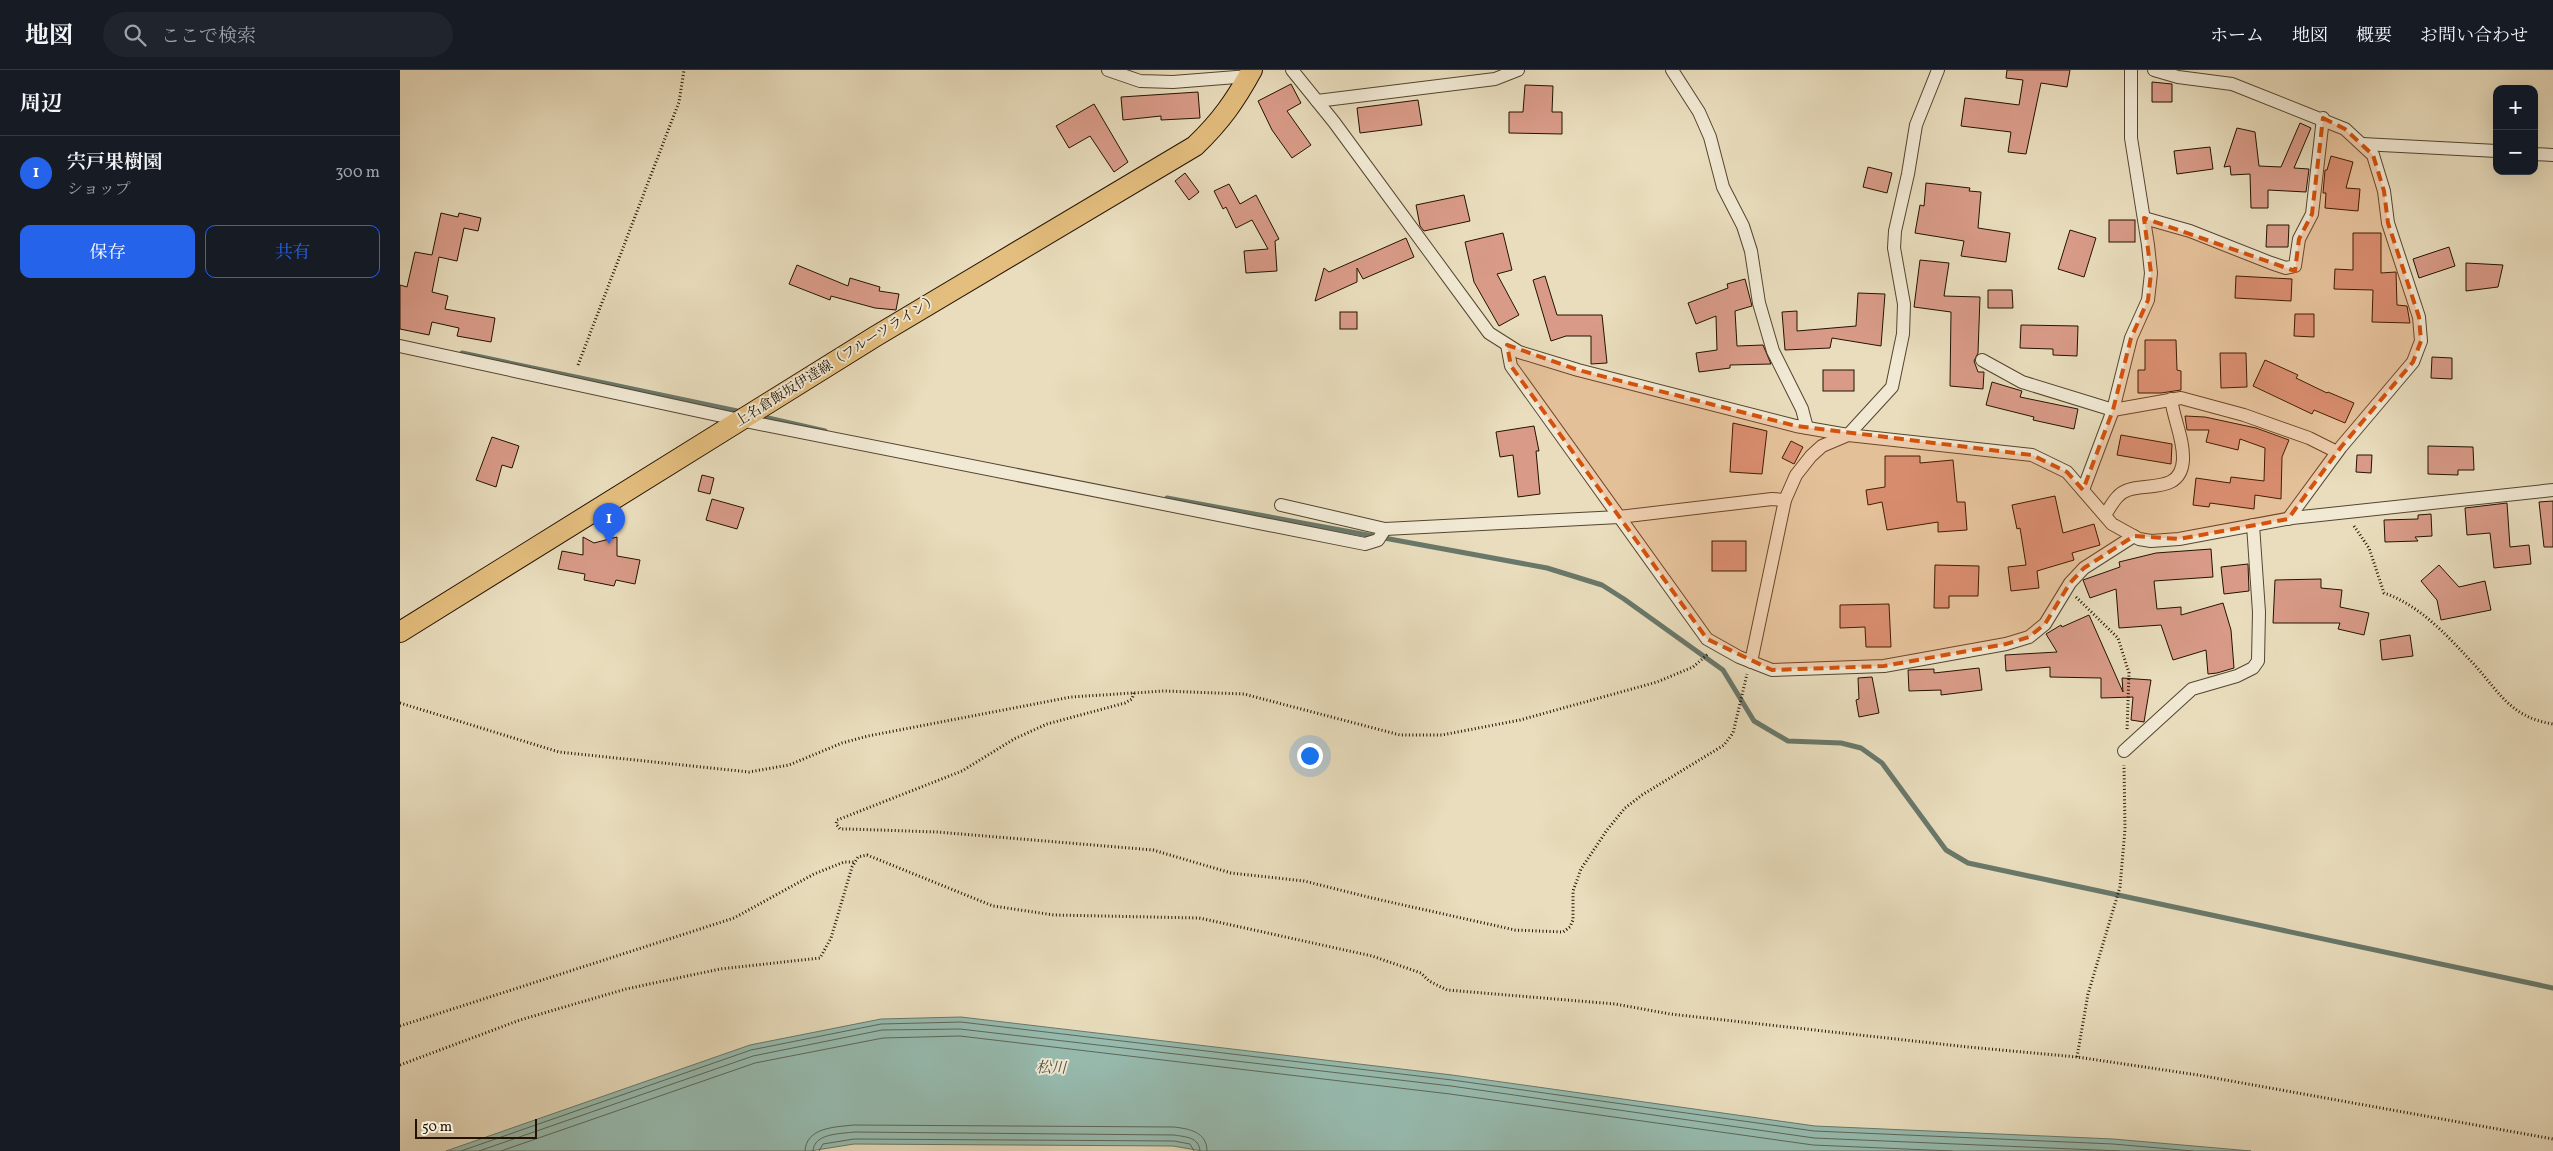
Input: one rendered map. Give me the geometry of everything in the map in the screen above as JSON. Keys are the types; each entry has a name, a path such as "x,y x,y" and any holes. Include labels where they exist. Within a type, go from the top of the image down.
{"main road":[{"name":"上名倉飯坂伊達線（フルーツライン）","path":"400,632 876,336 1195,146 1220,122 1237,99 1251,73"}],"street":[{"path":"1108,70 1140,80 1173,82 1251,73"},
{"path":"1292,70 1489,333 1519,352 1578,370 1807,428 1848,435 2032,455 2066,472 2112,524 2134,536 2151,540 2179,540 2288,519 2553,490"},
{"path":"1317,101 1495,79 1518,70"},
{"path":"1672,70 1699,112 1710,137 1723,188 1743,226 1751,251 1759,303 1773,351 1802,409 1807,428"},
{"path":"1752,662 1785,500 1796,475 1822,446 1848,435 1892,387 1903,334 1904,314 1894,248 1895,231 1908,174 1916,125 1938,70"},
{"path":"2083,490 2113,410 2132,338 2148,300 2151,273 2131,138 2131,70"},
{"path":"2154,70 2178,77 2232,84 2345,128 2373,155 2384,191 2388,223 2420,317 2421,341 2413,362 2337,452 2288,519"},
{"path":"2144,218 2190,231 2286,268 2295,266 2299,239 2312,214 2323,118"},
{"path":"2362,144 2493,151"},
{"path":"2538,154 2553,155"},
{"path":"1507,345 1511,366 1707,639 1718,646 1772,670 1884,666 2006,644 2029,637 2045,624 2066,589 2084,568 2134,536"},
{"path":"400,346 740,420 1365,544 1378,540 1385,529"},
{"path":"1982,360 2022,382 2113,410 2181,398 2227,409 2309,438 2337,452"},
{"path":"2105,515 2117,498 2126,490 2156,488 2170,483 2180,471 2183,462 2182,443 2174,419 2171,399"},
{"path":"1281,504 1385,529 1619,517 1772,499 1785,500"},
{"path":"2124,752 2192,689 2237,676 2253,668 2258,661 2259,612 2253,525"}],"path":[{"path":"578,365 679,102 684,70"},
{"path":"2345,513 2369,548 2384,594 2401,599 2422,614 2469,658 2501,699 2524,716 2553,724"},
{"path":"2066,589 2118,638 2129,673 2124,752 2124,829 2120,887 2088,994 2077,1057"},
{"path":"400,703 559,752 749,772 789,764 842,743 868,736 1071,697 1164,691 1244,694 1400,735 1442,735 1520,720 1657,682 1693,667 1718,646"},
{"path":"1134,693 1132,699 1125,703 1047,724 1014,739 962,770 837,820 836,824 840,829 849,830 947,833 1153,850 1231,873 1304,880 1505,928 1563,932 1570,928 1573,920 1573,891 1581,868 1607,830 1625,808 1642,795 1724,745 1733,733 1746,677 1752,662"},
{"path":"400,1065 520,1020 618,991 720,970 820,958 829,943 854,862 862,855 874,856 930,882 993,906 1054,915 1199,918 1236,925 1287,939 1372,956 1421,973 1429,982 1447,990 1615,1004 1689,1016 2077,1057 2198,1075 2553,1138"},
{"path":"400,1026 734,918 814,874 844,862 854,862"}],"highlighted area":[{"path":"2323,118 2345,129 2373,155 2384,191 2388,223 2419,317 2421,341 2413,362 2341,447 2288,519 2179,539 2134,536 2084,568 2070,583 2045,624 2029,637 2006,644 1884,666 1772,670 1707,639 1511,366 1507,345 1578,370 1796,426 2032,455 2067,472 2083,490 2113,410 2131,338 2148,300 2151,273 2144,218 2295,271 2299,239 2312,214"}],"water":[{"name":"松川","path":"961,1017 1452,1075 1815,1126 2113,1139 2251,1151 1202,1151 1173,1146 854,1144 810,1151 446,1151 750,1045 881,1019"}],"building":[{"path":"2007,70 2070,70 2067,87 2041,83 2026,154 2008,152 2011,132 1961,126 1965,98 2019,105 2023,80 2006,78"},
{"path":"2152,82 2172,84 2172,102 2152,102"},
{"path":"1291,84 1301,103 1287,111 1311,145 1292,158 1272,130 1258,101"},
{"path":"1525,85 1553,86 1552,112 1562,112 1562,134 1509,133 1509,112 1523,112"},
{"path":"1198,92 1200,118 1161,120 1161,116 1123,120 1121,97"},
{"path":"1418,100 1422,125 1360,133 1357,108"},
{"path":"1094,104 1128,162 1114,172 1090,136 1069,148 1056,126"},
{"path":"2300,123 2311,128 2294,168 2309,169 2306,192 2268,190 2268,208 2251,208 2250,174 2231,175 2230,166 2224,167 2237,128 2255,132 2259,166 2281,167"},
{"path":"2210,147 2213,169 2177,174 2174,151"},
{"path":"2331,156 2353,162 2346,188 2360,189 2358,211 2325,208 2326,193 2323,193 2325,170 2327,170"},
{"path":"1868,167 1892,173 1887,193 1863,187"},
{"path":"1185,173 1199,192 1189,200 1175,181"},
{"path":"1926,183 1970,188 1969,191 1981,192 1978,228 2010,233 2006,262 1961,256 1964,241 1915,233 1920,205 1924,206"},
{"path":"1229,184 1240,204 1256,195 1279,239 1275,241 1277,271 1246,273 1244,251 1268,249 1252,220 1236,228 1226,207 1223,209 1214,191"},
{"path":"1464,195 1470,221 1424,231 1420,226 1416,205"},
{"path":"441,213 458,217 459,213 481,218 478,231 464,228 457,261 439,257 432,292 448,296 445,309 495,318 491,342 457,336 459,328 432,322 429,335 400,329 400,285 407,287 415,252 432,255"},
{"path":"2109,220 2135,220 2135,242 2109,242"},
{"path":"2267,225 2289,225 2288,247 2266,247"},
{"path":"2070,230 2096,238 2084,277 2058,269"},
{"path":"1503,233 1512,270 1497,274 1519,315 1499,326 1474,282 1465,242"},
{"path":"2353,233 2381,233 2381,273 2396,272 2397,305 2407,306 2410,323 2372,322 2373,290 2334,289 2335,269 2353,270"},
{"path":"1406,238 1414,257 1363,279 1357,268 1357,282 1315,301 1324,268 1329,272"},
{"path":"2449,247 2455,266 2419,278 2413,259"},
{"path":"1920,260 1949,263 1944,296 1980,297 1978,353 1974,361 1978,372 1984,372 1983,389 1950,386 1951,312 1914,307"},
{"path":"2466,263 2503,265 2498,287 2466,291"},
{"path":"797,265 848,286 850,278 880,287 879,291 899,294 896,310 875,308 831,296 830,300 789,284"},
{"path":"1545,276 1557,315 1602,315 1607,363 1591,364 1591,336 1566,336 1551,341 1533,280"},
{"path":"2236,276 2292,279 2291,301 2235,298"},
{"path":"1745,279 1752,306 1735,311 1737,346 1763,345 1771,364 1730,365 1730,368 1699,372 1696,353 1717,350 1716,316 1696,324 1688,303 1728,288 1727,284"},
{"path":"1988,290 2012,290 2013,308 1988,308"},
{"path":"1858,293 1885,294 1881,346 1832,338 1830,348 1785,350 1782,312 1797,311 1797,331 1856,326"},
{"path":"1340,312 1357,312 1357,329 1340,329"},
{"path":"2295,314 2314,314 2314,337 2294,336"},
{"path":"2021,325 2078,326 2077,356 2053,355 2053,349 2020,348"},
{"path":"2145,340 2176,340 2177,370 2181,371 2181,390 2161,393 2138,393 2138,370 2145,370"},
{"path":"2220,353 2246,353 2247,387 2221,388"},
{"path":"2432,357 2452,358 2452,379 2431,378"},
{"path":"2265,360 2298,375 2296,378 2327,393 2354,403 2345,423 2314,410 2312,414 2253,386"},
{"path":"1823,370 1854,370 1854,391 1823,391"},
{"path":"1992,382 2022,391 2020,397 2078,409 2074,429 2033,420 2034,417 1986,405"},
{"path":"2185,416 2205,417 2256,428 2289,440 2282,457 2281,499 2255,495 2254,509 2210,503 2209,507 2193,505 2196,478 2230,483 2231,477 2264,481 2265,448 2240,439 2238,450 2206,442 2209,430 2187,430"},
{"path":"1733,423 1767,431 1762,474 1730,472"},
{"path":"1534,426 1539,451 1536,451 1540,494 1518,497 1513,455 1500,457 1496,432"},
{"path":"2121,435 2172,444 2171,464 2117,455"},
{"path":"492,437 519,446 512,468 502,465 496,487 476,480"},
{"path":"1791,441 1803,447 1794,464 1782,458"},
{"path":"2428,446 2473,447 2474,470 2458,470 2458,475 2428,474"},
{"path":"2357,455 2372,455 2371,473 2356,472"},
{"path":"1885,456 1920,456 1920,463 1953,460 1957,502 1965,502 1967,530 1938,532 1938,522 1887,530 1882,502 1868,505 1866,490 1885,487"},
{"path":"702,475 714,478 710,494 698,491"},
{"path":"2055,496 2063,533 2094,524 2100,545 2072,553 2074,560 2037,571 2039,588 2011,591 2008,567 2026,565 2020,528 2017,529 2012,505"},
{"path":"712,499 744,508 737,529 706,520"},
{"path":"2553,501 2553,547 2544,547 2539,502"},
{"path":"2507,503 2510,547 2529,545 2531,564 2494,568 2490,533 2467,535 2465,508"},
{"path":"2431,514 2432,536 2415,537 2418,541 2385,542 2384,520 2418,519 2418,515"},
{"path":"583,537 594,543 617,537 617,556 640,560 635,584 616,580 614,586 584,580 585,574 558,569 562,551 583,555"},
{"path":"1712,541 1746,541 1746,571 1712,571"},
{"path":"2211,549 2213,577 2154,581 2157,609 2181,607 2181,615 2223,603 2231,630 2234,668 2217,673 2208,674 2206,650 2173,660 2161,625 2119,628 2116,589 2090,598 2083,580 2120,567 2119,562 2156,553"},
{"path":"2248,564 2249,591 2224,594 2221,567"},
{"path":"1935,565 1979,566 1978,596 1949,596 1949,608 1934,608"},
{"path":"2439,565 2459,587 2485,581 2491,610 2441,620 2437,600 2421,581"},
{"path":"2321,579 2321,588 2342,590 2340,607 2369,613 2364,635 2338,629 2340,623 2273,623 2275,580"},
{"path":"1889,604 1891,647 1866,647 1865,627 1840,628 1840,605"},
{"path":"2089,615 2123,692 2122,678 2151,680 2144,722 2131,720 2133,697 2101,698 2101,678 2050,677 2050,667 2006,671 2005,655 2057,652 2046,634 2061,625 2062,627"},
{"path":"2410,635 2413,656 2382,660 2380,640"},
{"path":"1979,668 1982,690 1941,695 1941,690 1909,691 1908,670 1934,669 1934,673"},
{"path":"1872,677 1879,713 1859,717 1856,700 1859,699 1858,678"}],"waterway":[{"path":"462,353 742,412"},
{"path":"760,416 825,431"},
{"path":"1167,498 1547,568 1602,585 1723,670 1754,721 1788,741 1841,743 1861,748 1882,763 1946,850 1968,863 2553,988"}],"place":[{"name":"宍戸果樹園","path":"609,544"}]}
